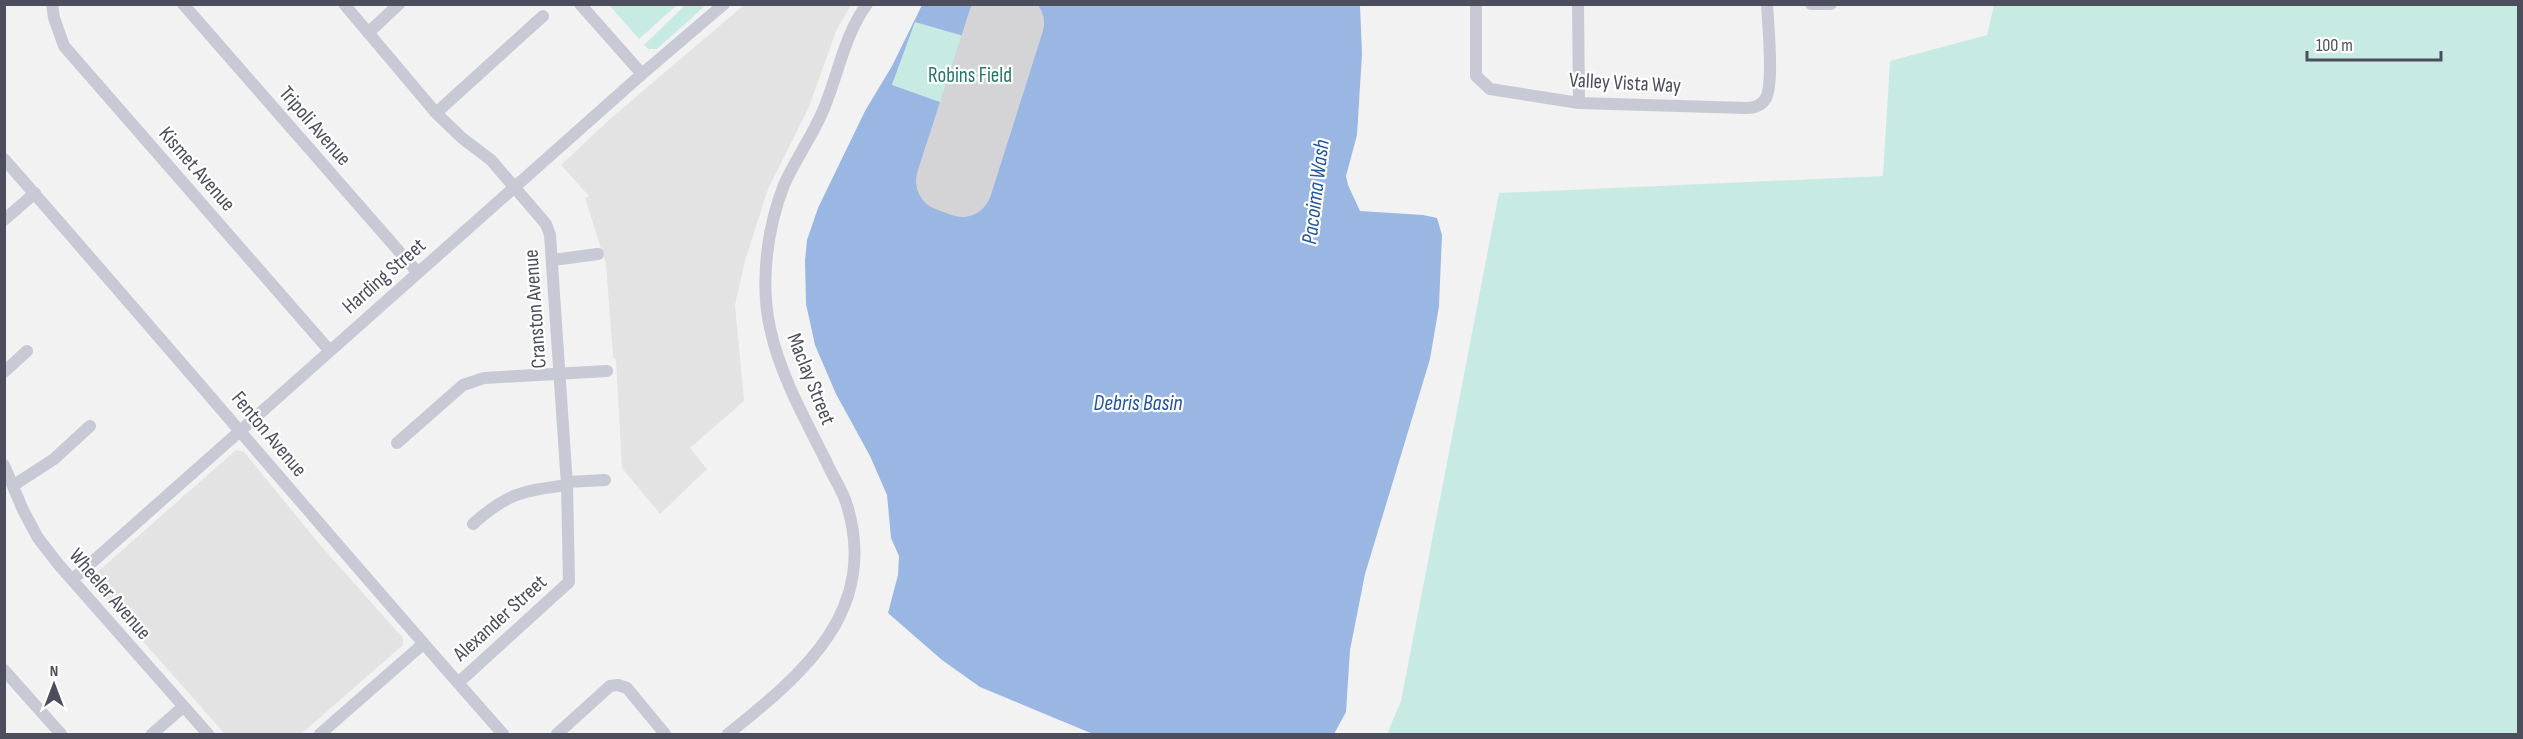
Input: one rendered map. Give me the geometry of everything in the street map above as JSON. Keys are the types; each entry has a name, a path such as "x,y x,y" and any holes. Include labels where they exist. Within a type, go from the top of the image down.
{"street":[{"name":"Kismet Avenue","path":"52,4 54,18 64,46 329,350"},
{"name":"Tripoli Avenue","path":"183,4 418,273"},
{"name":"Cranston Avenue","path":"344,4 436,113 490,160 546,224 550,235 553,260 567,484 569,582"},
{"path":"369,32 399,4"},
{"path":"580,4 642,74"},
{"name":"Harding Street","path":"72,580 329,350 724,4"},
{"name":"Maclay Street","path":"728,735 805,668 819,651 840,618 852,577 854,543 846,501 798,406 776,355 769,325 766,282 770,233 784,186 822,112 846,43 867,4"},
{"name":"Valley Vista Way","path":"1476,4 1476,76 1490,88 1579,103 1746,108 1755,107 1764,101 1769,85 1767,4"},
{"path":"1578,4 1579,103"},
{"path":"1811,4 1828,5"},
{"path":"436,113 543,16"},
{"name":"Fenton Avenue","path":"4,159 503,735"},
{"path":"4,220 35,193"},
{"path":"553,260 598,254"},
{"path":"4,372 27,351"},
{"path":"397,443 463,385 484,378 607,371"},
{"path":"14,485 54,459 90,426"},
{"name":"Wheeler Avenue","path":"4,465 38,538 208,735"},
{"path":"473,524 506,498 523,491 605,480"},
{"name":"Alexander Street","path":"458,683 569,582"},
{"name":"Alexander Street","path":"320,735 423,644"},
{"path":"4,670 61,735"},
{"path":"557,735 610,686 618,685 627,688 665,735"},
{"path":"152,735 183,707"}],"shaded area":[{"path":"744,5 851,5 836,31 809,107 768,189 745,261 735,305 744,401 690,448 707,469 660,514 622,468 616,360 613,357 606,264 585,198 589,196 561,165 610,119"},
{"path":"236,450 244,452 321,546 403,638 403,645 301,734 225,734 93,585 94,575"}],"green space":[{"path":"609,5 677,5 639,39"},
{"path":"685,5 706,5 657,49 648,49 644,45"},
{"path":"1994,5 2518,5 2518,734 1387,734 1401,701 1499,193 1883,176 1890,61 1987,35"},
{"name":"Robins Field","path":"992,10 1028,20 970,195 929,181 892,86 915,21 981,41"}],"water":[{"name":"Debris Basin","path":"922,5 1360,5 1362,54 1357,135 1346,176 1348,185 1360,211 1437,218 1442,235 1439,306 1430,359 1365,574 1350,650 1346,712 1334,734 1093,734 980,687 942,660 888,613 898,575 899,556 891,538 887,495 870,456 836,394 815,345 806,304 805,261 807,240 818,208 865,111 892,66","holes":["992,10 1028,21 970,195 929,181 954,107 892,85 915,22 981,41"]}],"runway":[{"path":"998,20 1014,23 962,187 946,181 998,20"}],"water label":[{"name":"Pacoima Wash","path":"1316,192"}]}
